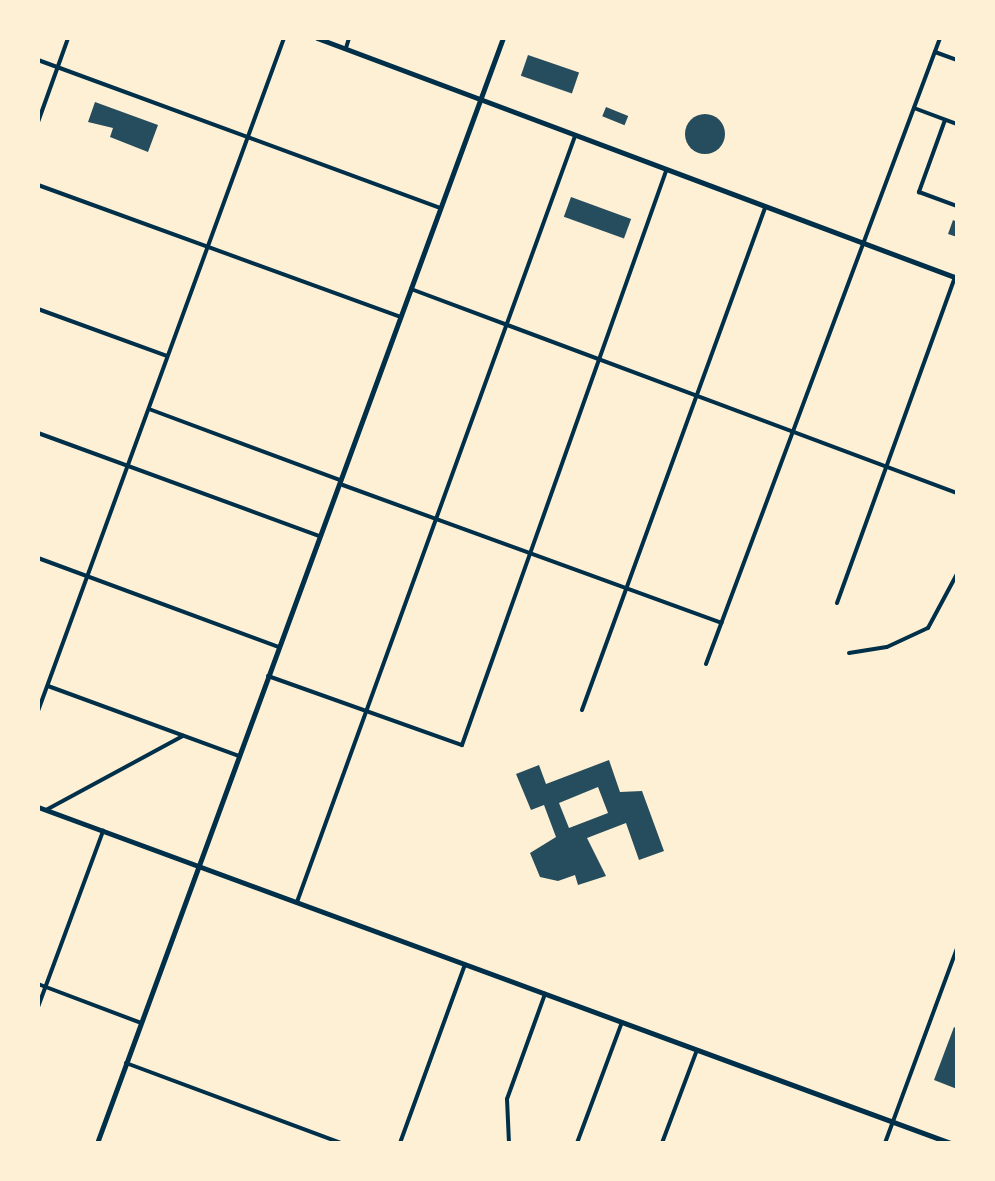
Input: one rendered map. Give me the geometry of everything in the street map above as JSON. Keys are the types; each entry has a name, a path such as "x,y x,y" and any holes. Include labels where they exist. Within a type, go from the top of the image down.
{"main road":[{"path":"317,38 956,277"},
{"path":"97,1143 503,38"},
{"path":"38,807 950,1143"}],"street":[{"path":"38,122 68,38"},
{"path":"38,711 284,38"},
{"path":"346,48 349,38"},
{"path":"706,664 940,38"},
{"path":"935,52 957,60"},
{"path":"38,60 441,208"},
{"path":"914,108 957,124"},
{"path":"945,120 919,192 957,206"},
{"path":"297,902 575,136"},
{"path":"268,676 462,745 602,363 666,171"},
{"path":"38,185 400,317"},
{"path":"582,710 765,208"},
{"path":"837,603 956,277"},
{"path":"411,289 602,363 957,493"},
{"path":"38,309 168,357"},
{"path":"149,409 436,520 721,623"},
{"path":"38,433 319,536"},
{"path":"38,558 279,647"},
{"path":"849,653 887,647 928,628 957,574"},
{"path":"48,686 239,756"},
{"path":"46,810 184,735"},
{"path":"38,1007 103,831"},
{"path":"885,1143 957,948"},
{"path":"400,1143 465,964"},
{"path":"38,984 141,1023"},
{"path":"509,1143 507,1099 545,994"},
{"path":"577,1143 622,1022"},
{"path":"662,1143 697,1050"},
{"path":"126,1063 341,1143"}],"building":[{"path":"528,55 579,73 572,93 521,76"},
{"path":"95,102 158,125 148,152 110,137 113,128 88,122"},
{"path":"606,107 628,116 625,125 602,116"},
{"path":"705,114 719,120 725,134 719,148 705,154 691,148 685,134 691,120"},
{"path":"571,197 631,219 624,239 564,217"},
{"path":"953,220 957,222 957,237 948,234"},
{"path":"609,760 620,792 642,791 664,851 639,860 626,823 587,838 606,876 578,885 575,875 558,881 540,877 530,853 556,837 544,805 531,810 516,774 539,765 546,784","holes":["598,787 608,813 569,828 559,803"]},
{"path":"954,1027 957,1029 957,1089 934,1080"}]}
